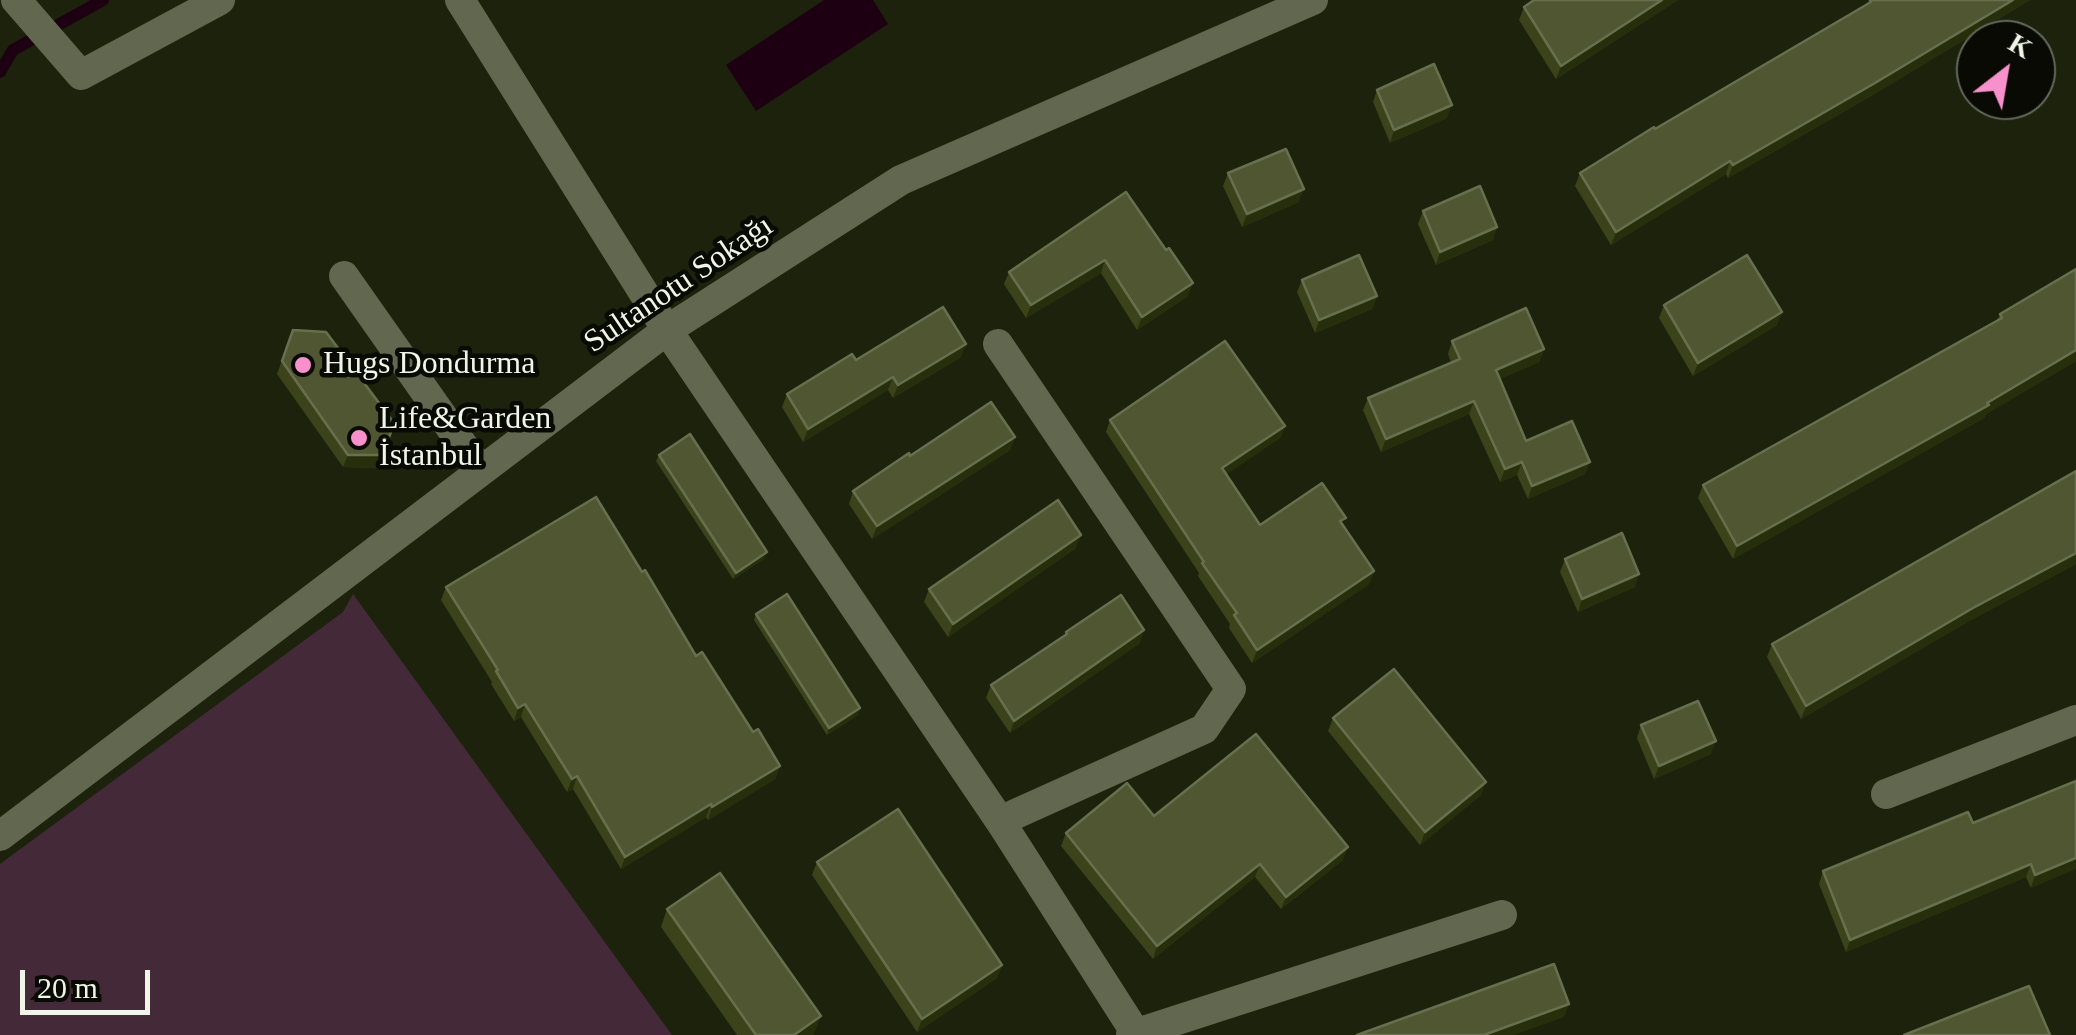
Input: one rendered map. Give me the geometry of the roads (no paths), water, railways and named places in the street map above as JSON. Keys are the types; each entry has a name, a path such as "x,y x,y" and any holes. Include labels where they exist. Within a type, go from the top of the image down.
{"street":[{"path":"20,5 81,75 220,0"},
{"path":"460,0 667,330 1000,821 1134,1034 1502,915"},
{"name":"Sultanotu Sokağı","path":"0,836 667,330 901,180 1313,0"},
{"path":"344,276 481,471"},
{"path":"998,344 1231,689 1204,730 1000,821"},
{"path":"1886,794 2076,720"}],"waterway":[{"path":"0,72 13,50 103,0"}],"place":[{"name":"Hugs Dondurma","path":"303,365"},
{"name":"Life&Garden İstanbul","path":"359,438"}]}
